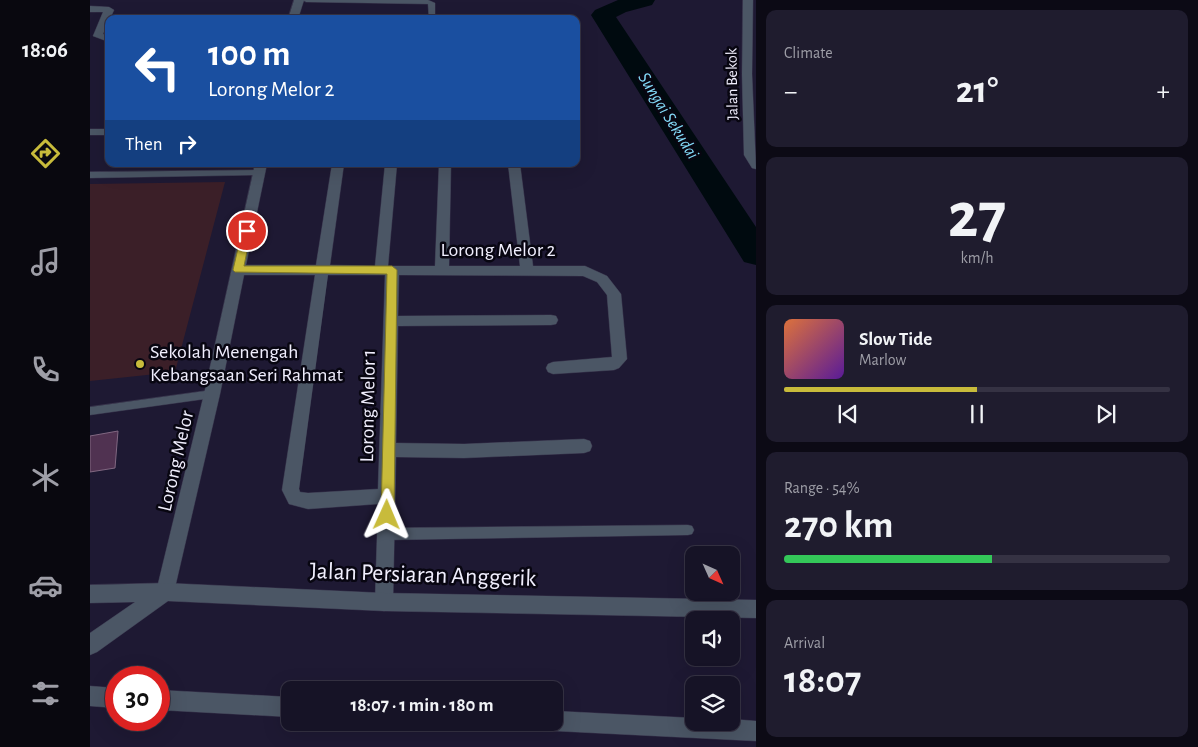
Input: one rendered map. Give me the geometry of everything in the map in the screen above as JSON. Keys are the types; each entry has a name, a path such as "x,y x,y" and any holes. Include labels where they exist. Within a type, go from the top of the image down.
{"street":[{"path":"294,15 299,0"},
{"name":"Jalan Bekok","path":"748,0 747,74 750,155 756,165"},
{"path":"90,8 109,10 107,15"},
{"path":"105,19 98,36 105,38"},
{"path":"90,132 105,132"},
{"path":"338,167 290,490 295,499 308,501 388,496"},
{"name":"Lorong Melor 1","path":"384,602 391,320 386,270 391,167"},
{"path":"442,270 444,167"},
{"path":"514,167 527,270"},
{"name":"Lorong Melor","path":"165,592 212,394 260,168"},
{"name":"Lorong Melor 2","path":"238,270 585,271 602,279 614,294 620,359 614,364 553,368"},
{"path":"391,320 551,320"},
{"path":"388,450 464,450 584,446"},
{"path":"90,645 165,592"},
{"name":"Jalan Persiaran Anggerik","path":"90,594 165,592 384,602 756,609"},
{"path":"90,696 105,697"},
{"path":"170,701 281,707"},
{"path":"563,721 756,731"}],"lane":[{"path":"306,0 428,2 432,3 432,15"},
{"path":"90,175 260,168"},
{"path":"90,411 212,394"},
{"path":"387,534 688,530"}],"shaded area":[{"path":"225,182 175,372 90,381 90,184"}],"building":[{"path":"118,431 115,468 90,472 90,436"}],"waterway":[{"name":"Sungai Sekudai","path":"644,0 618,7 603,15 756,254"}],"place":[{"name":"Sekolah Menengah Kebangsaan Seri Rahmat","path":"140,364"}],"route":[{"path":"247,231 238,270 392,270 387,515"}]}
